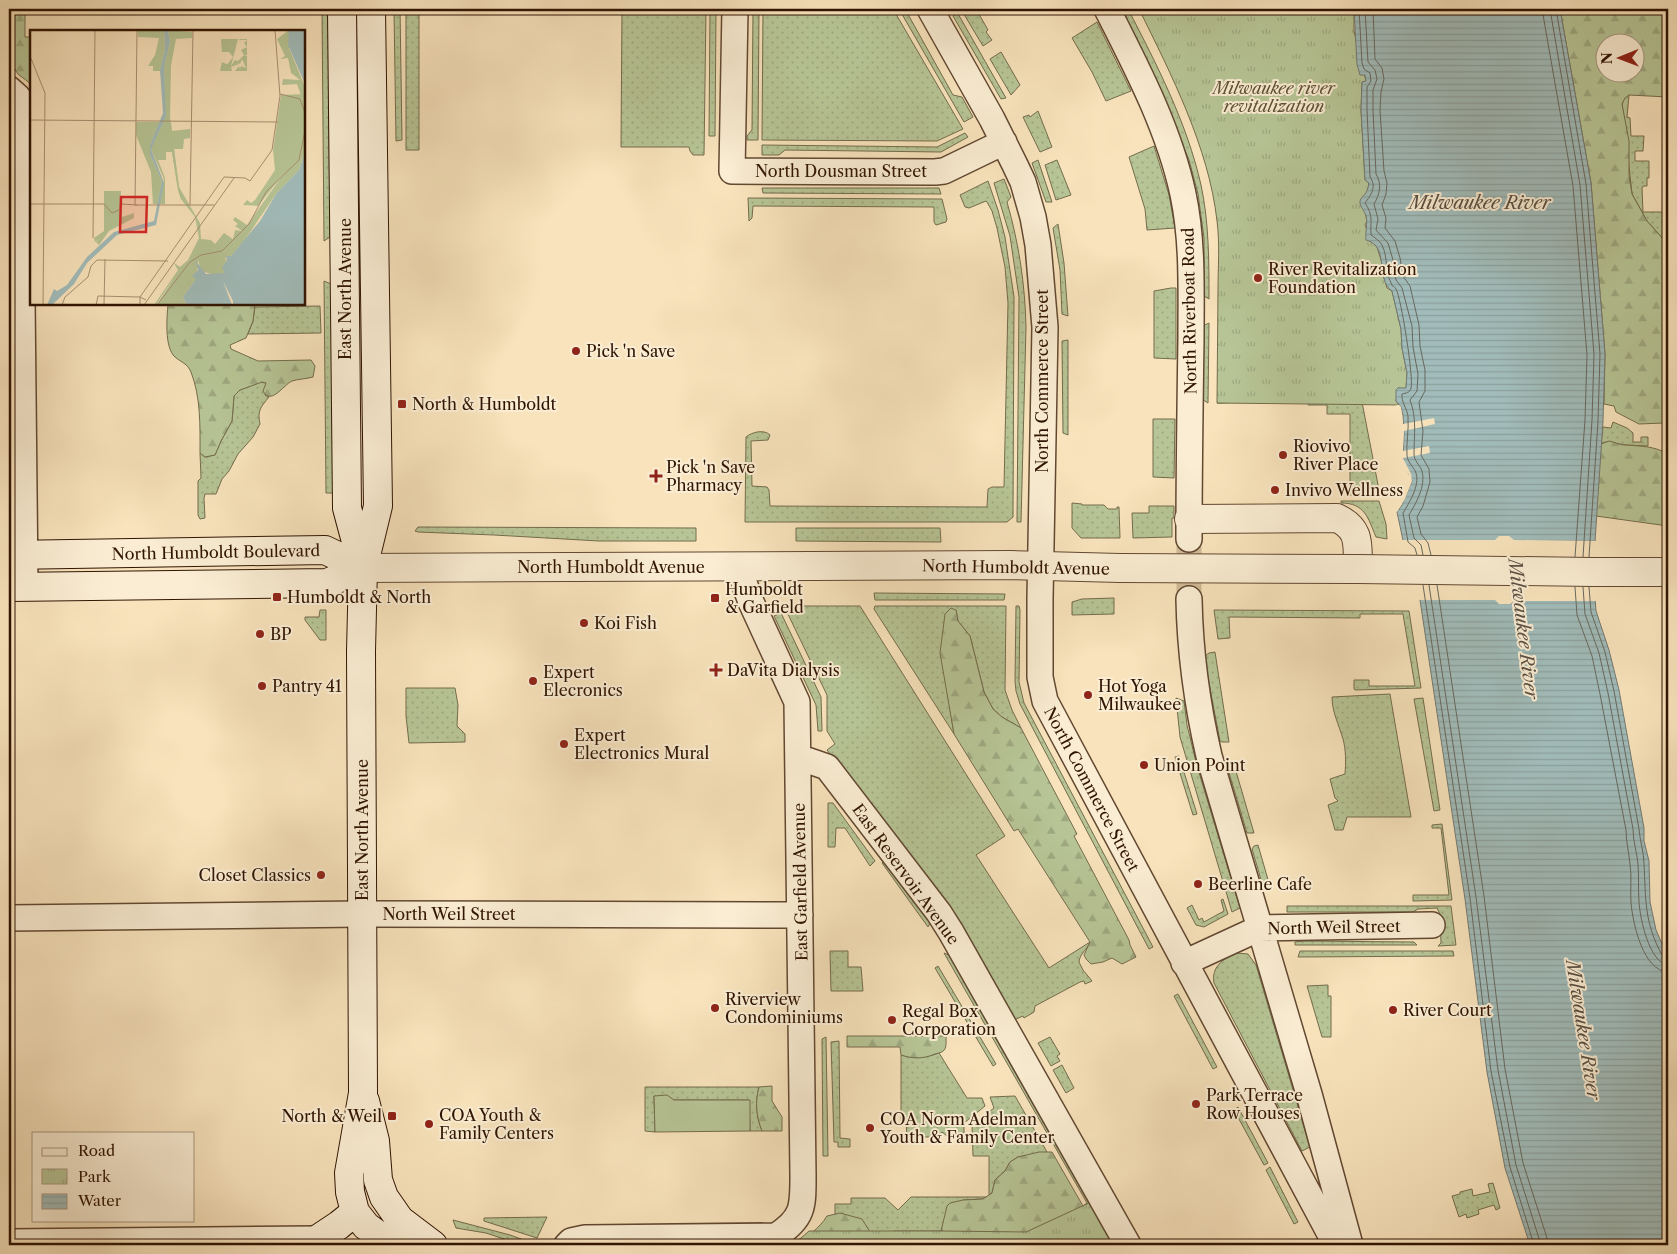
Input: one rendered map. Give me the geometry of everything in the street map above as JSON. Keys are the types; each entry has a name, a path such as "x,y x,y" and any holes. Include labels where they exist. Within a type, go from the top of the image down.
{"main road":[{"name":"East North Avenue","path":"342,9 347,508 363,568"},
{"name":"East North Avenue","path":"355,1212 350,1192 349,1173 363,1093 361,642 363,568 378,506 371,9"},
{"path":"344,162 372,162"},
{"path":"1189,529 1337,518 1346,522 1353,529 1357,539 1358,569"},
{"name":"North Humboldt Boulevard","path":"17,554 326,550 363,568"},
{"name":"North Humboldt Avenue","path":"363,568 1040,566 1663,572"},
{"name":"North Humboldt Boulevard","path":"17,587 327,583 363,568"},
{"name":"East North Avenue","path":"363,1093 375,1141 378,1180 384,1197 400,1220 433,1245"},
{"path":"327,1242 339,1225 355,1212 366,1226 381,1237 401,1245"}],"street":[{"name":"North Dousman Street","path":"734,9 732,171 935,172 944,171 1004,142"},
{"name":"North Commerce Street","path":"930,9 1004,142 1023,182 1033,217 1042,272 1045,327 1040,566 1040,677 1045,701 1336,1245"},
{"name":"North Riverboat Road","path":"1107,9 1148,92 1165,135 1175,162 1187,218 1190,249 1191,309 1189,529"},
{"path":"9,88 18,97 20,108 17,587"},
{"name":"East Garfield Avenue","path":"567,1245 571,1240 585,1238 776,1236 789,1228 797,1219 800,1210 803,1175 797,702 751,602 738,566"},
{"path":"1189,598 1192,652 1201,723 1209,756 1310,1094 1350,1245"},
{"name":"East Reservoir Avenue","path":"798,757 827,767 939,913 1128,1245"},
{"name":"North Weil Street","path":"9,918 362,914 800,915"},
{"name":"North Weil Street","path":"1184,963 1260,928 1432,925"},
{"path":"9,1242 327,1242"}],"green space":[{"path":"9,9 25,9 25,37 30,37 30,84 15,69 9,44"},
{"path":"322,9 328,9 330,237 324,241"},
{"path":"394,9 400,9 402,140 396,141"},
{"path":"406,9 419,9 419,150 406,150"},
{"path":"622,9 706,9 704,155 693,155 689,147 621,147"},
{"path":"710,9 716,9 715,136 709,136"},
{"path":"753,9 759,9 758,140 747,140 747,136 752,130"},
{"path":"763,9 893,9 963,129 937,141 762,140"},
{"path":"899,9 905,9 953,95 962,97 973,117 964,122"},
{"path":"976,9 988,30 986,32 992,40 983,46 962,11"},
{"path":"1122,9 1128,9 1160,73 1188,139 1195,162 1206,213 1209,299 1204,296 1204,238 1198,194 1189,160 1152,70"},
{"name":"Milwaukee river revitalization","path":"1139,9 1354,9 1354,31 1366,81 1362,82 1361,110 1365,180 1369,183 1367,194 1362,198 1367,221 1365,225 1372,242 1377,247 1387,288 1392,291 1401,329 1402,348 1407,373 1406,389 1398,388 1396,401 1399,405 1217,403 1219,247 1213,194 1206,166 1187,112 1164,59"},
{"path":"1560,9 1665,9 1668,29 1668,97 1629,95 1622,104 1629,141 1629,175 1632,194 1647,221 1664,240 1668,250 1668,396 1663,406 1664,423 1639,424 1616,412 1614,406 1604,404 1605,354 1591,183"},
{"path":"957,12 1006,98 1001,99 953,16"},
{"path":"1097,22 1131,91 1106,101 1072,38"},
{"path":"1001,52 1020,85 1011,95 990,59"},
{"path":"1629,95 1627,117 1630,118 1631,136 1644,136 1643,151 1635,151 1635,161 1649,161 1647,186 1642,188 1643,212 1668,212 1668,250 1664,240 1647,221 1632,194 1622,103 1625,97"},
{"path":"1038,111 1052,147 1040,152 1023,117 1029,115 1030,117"},
{"path":"965,133 968,137 941,152 785,150 779,155 762,155 762,145 937,147"},
{"path":"1154,146 1169,195 1175,228 1147,230 1145,209 1129,157"},
{"path":"1038,160 1052,202 1046,202 1032,163"},
{"path":"1057,160 1071,195 1056,200 1045,165"},
{"path":"1004,179 1011,197 1007,202 1015,233 1023,280 1026,327 1021,522 1017,522 1019,297 1010,236 994,183"},
{"path":"988,181 1005,237 1014,297 1013,517 1007,522 745,522 746,437 758,432 765,432 770,435 768,440 751,441 752,486 767,487 769,490 770,506 987,507 988,489 1004,487 1008,303 1005,267 997,228 987,202 969,208 965,207 960,195"},
{"path":"762,188 939,188 941,194 763,193"},
{"path":"748,198 942,199 947,219 946,222 936,225 934,222 934,207 753,206 752,218 749,221"},
{"path":"1058,224 1064,263 1068,316 1062,314 1060,270 1053,228"},
{"path":"324,281 331,284 333,493 326,493"},
{"path":"1176,288 1176,359 1154,358 1154,291"},
{"path":"168,305 255,305 253,321 246,338 230,345 231,349 258,361 311,360 315,366 313,377 292,381 270,396 266,395 263,391 266,383 262,382 240,390 234,396 232,421 215,455 205,457 200,453 197,392 191,372 186,365 175,357 169,346"},
{"path":"320,306 321,333 248,334 253,321 255,307"},
{"path":"1209,323 1208,403 1202,399 1203,326"},
{"path":"1068,340 1068,435 1063,433 1062,341"},
{"path":"261,382 266,383 265,395 269,397 260,409 260,424 253,437 238,454 229,471 222,479 216,494 205,494 205,518 200,519 198,515 198,481 201,478 200,453 205,457 215,455 232,421 234,396 240,390"},
{"path":"1361,397 1380,495 1348,495 1348,489 1350,488 1350,414 1327,414 1327,405 1308,405 1308,401 1217,403"},
{"path":"1153,419 1175,419 1174,478 1153,477"},
{"path":"1613,422 1633,433 1633,442 1641,442 1641,437 1648,437 1648,446 1605,442 1601,444 1603,427 1611,428"},
{"path":"1609,441 1623,445 1652,448 1668,454 1668,526 1596,516 1601,444"},
{"path":"1341,501 1379,501 1386,524 1387,539 1376,537 1368,518 1361,509 1341,503"},
{"path":"1072,503 1104,505 1108,509 1117,509 1119,507 1120,538 1081,538 1072,528"},
{"path":"1149,506 1174,506 1172,537 1133,538 1132,513 1149,513"},
{"path":"418,527 696,528 696,541 599,541 415,531"},
{"path":"796,528 940,528 941,542 796,541"},
{"path":"874,593 1005,594 1004,600 875,600"},
{"path":"1114,598 1114,614 1072,615 1072,602 1082,599"},
{"path":"784,606 860,606 1005,836 976,855 1049,968 1090,942 1079,962 1092,981 1085,984 1084,981 1080,982 1035,1006 1034,1012 1024,1018 1023,1016 1014,1020 954,915 827,750 835,744 827,731 827,695"},
{"path":"875,606 1006,606 1005,690 1021,728 1002,717 993,709 984,692 970,636 958,621 956,610 948,695 954,734 874,609"},
{"path":"1016,606 1019,606 1020,610 1019,682 1024,703 1153,947 1149,949 1020,704 1015,681"},
{"path":"951,608 956,610 958,621 970,636 984,692 993,709 1002,717 1021,728 1077,834 1074,836 1129,940 1136,957 1122,964 1112,958 1091,964 1086,959 1084,955 1090,942 1018,829 1014,831 954,734 940,653 945,614"},
{"path":"320,610 326,610 326,640 320,640 305,620 305,617 319,617"},
{"path":"1214,610 1409,611 1421,688 1354,689 1354,680 1369,680 1369,686 1415,686 1403,614 1360,614 1360,618 1229,617 1230,638 1218,639"},
{"path":"781,613 821,697 822,731 818,731 816,705 774,616"},
{"path":"1215,652 1229,742 1220,741 1204,657 1209,653"},
{"path":"406,688 455,688 458,705 457,726 465,734 465,742 409,743 406,716"},
{"path":"1390,694 1411,817 1347,817 1343,830 1335,830 1328,805 1338,801 1335,798 1330,779 1345,774 1345,756 1344,743 1334,713 1332,697"},
{"path":"1176,698 1184,701 1187,725 1197,766 1240,908 1232,912 1180,737"},
{"path":"1423,698 1440,810 1434,811 1414,699"},
{"path":"1179,756 1197,814 1193,815 1175,757"},
{"path":"1233,761 1254,833 1247,833 1227,766 1229,762"},
{"path":"828,803 833,803 875,861 870,866 845,828 836,828 835,847 828,847"},
{"path":"1442,824 1452,900 1413,901 1413,895 1449,895 1441,828 1432,828 1432,825"},
{"path":"1258,845 1269,883 1262,883 1252,849"},
{"path":"885,860 931,921 928,927 882,863"},
{"path":"1223,899 1228,914 1204,927 1196,925 1187,908 1192,905 1199,920 1202,918 1204,922 1224,911 1221,900"},
{"path":"1287,906 1451,906 1456,945 1438,946 1441,943 1440,914 1437,908 1418,909 1413,912 1287,912"},
{"path":"1295,942 1414,942 1417,945 1295,945"},
{"path":"830,951 848,951 848,967 861,967 863,991 831,991"},
{"path":"1300,951 1453,951 1454,956 1298,957"},
{"path":"944,953 951,956 1116,1245 1083,1206 1087,1203"},
{"path":"1236,953 1248,954 1256,965 1310,1147 1302,1151 1214,983 1216,968"},
{"path":"938,966 996,1064 993,1066 935,968"},
{"path":"1328,985 1328,996 1331,996 1331,1037 1322,1037 1307,986"},
{"path":"1178,994 1217,1067 1213,1069 1174,996"},
{"path":"847,1036 946,1036 946,1045 945,1049 940,1053 922,1058 914,1058 901,1055 900,1047 847,1047"},
{"path":"826,1037 828,1156 823,1156 822,1039"},
{"path":"1050,1037 1060,1054 1057,1056 1060,1061 1051,1066 1038,1043"},
{"path":"839,1041 840,1138 850,1139 850,1147 838,1147 838,1142 834,1142 831,1042"},
{"path":"939,1053 967,1098 982,1098 985,1106 964,1123 964,1136 947,1136 942,1132 938,1137 907,1137 906,1122 901,1122 901,1055 920,1057"},
{"path":"1062,1065 1074,1088 1066,1093 1053,1070"},
{"path":"772,1086 772,1101 782,1117 782,1131 762,1131 757,1109 759,1087"},
{"path":"645,1087 759,1087 757,1109 762,1131 750,1131 749,1100 674,1100 654,1096 655,1132 645,1131"},
{"path":"667,1095 674,1100 750,1100 750,1131 655,1132 654,1096"},
{"path":"1015,1096 1047,1152 1018,1157 1010,1162 1005,1171 995,1180 992,1193 989,1195 989,1156 973,1156 972,1125 994,1108 990,1097"},
{"path":"1238,1107 1268,1163 1264,1165 1234,1110"},
{"path":"1039,1152 1052,1152 1083,1206 1029,1244 941,1231 947,1206 950,1203 983,1199 992,1193 995,1180 1005,1171 1010,1162 1018,1157"},
{"path":"1270,1167 1298,1222 1294,1224 1266,1170"},
{"path":"1493,1183 1500,1208 1496,1210 1494,1205 1478,1210 1479,1214 1467,1218 1466,1214 1459,1217 1452,1196 1472,1189 1473,1196 1490,1192 1488,1184"},
{"path":"911,1197 987,1197 963,1200 945,1219 941,1231 894,1231 893,1245 829,1231 835,1216 835,1204 851,1204 851,1198 885,1198 898,1210"},
{"path":"1091,1202 1116,1245 790,1245 809,1231 1026,1232"},
{"path":"840,1213 862,1219 878,1245 793,1245 812,1232 827,1216"},
{"path":"547,1217 537,1238 484,1221 484,1218"},
{"path":"453,1220 510,1235 535,1244 522,1245 486,1233 456,1228"}],"water":[{"name":"Milwaukee River","path":"1354,9 1560,9 1591,183 1605,354 1603,421 1593,572 1596,611 1609,650 1619,690 1649,861 1650,902 1656,930 1666,953 1668,973 1668,1245 1530,1245 1505,1168 1487,1072 1465,899 1420,600 1411,551 1404,545 1397,512 1412,481 1403,461 1403,415 1401,407 1396,401 1396,390 1398,388 1406,388 1407,373 1402,348 1401,329 1392,291 1384,279 1378,249 1373,243 1366,240 1367,218 1360,203 1369,183 1365,180 1361,110 1362,82 1366,81 1365,75 1360,75 1357,64"}],"pier":[{"path":"1396,405 1401,407 1403,424 1434,418 1435,424 1404,431 1403,451 1429,446 1430,453 1403,458 1411,474 1412,481 1405,499 1397,512 1409,481 1409,475 1401,462 1400,416"},
{"path":"1499,536 1509,536 1514,540 1598,541 1597,601 1514,601 1510,604 1499,604 1495,600 1418,600 1409,553 1402,547 1400,540 1495,540"}],"tunnel":[{"path":"1189,539 1189,599"}],"place":[{"name":"River Revitalization Foundation","path":"1258,278"},
{"name":"Pick 'n Save","path":"576,351"},
{"name":"North & Humboldt","path":"402,404"},
{"name":"Riovivo River Place","path":"1283,455"},
{"name":"Pick 'n Save Pharmacy","path":"656,476"},
{"name":"Invivo Wellness","path":"1275,490"},
{"name":"Humboldt & North","path":"277,597"},
{"name":"Humboldt & Garfield","path":"715,598"},
{"name":"Koi Fish","path":"584,623"},
{"name":"BP","path":"260,634"},
{"name":"DaVita Dialysis","path":"716,670"},
{"name":"Expert Elecronics","path":"533,681"},
{"name":"Pantry 41","path":"262,686"},
{"name":"Hot Yoga Milwaukee","path":"1088,695"},
{"name":"Expert Electronics Mural","path":"564,744"},
{"name":"Union Point","path":"1144,765"},
{"name":"Closet Classics","path":"321,875"},
{"name":"Beerline Cafe","path":"1198,884"},
{"name":"Riverview Condominiums","path":"715,1008"},
{"name":"River Court","path":"1393,1010"},
{"name":"Regal Box Corporation","path":"892,1020"},
{"name":"Park Terrace Row Houses","path":"1196,1104"},
{"name":"North & Weil","path":"392,1116"},
{"name":"COA Youth & Family Centers","path":"429,1124"},
{"name":"COA Norm Adelman Youth & Family Center","path":"870,1128"}]}
